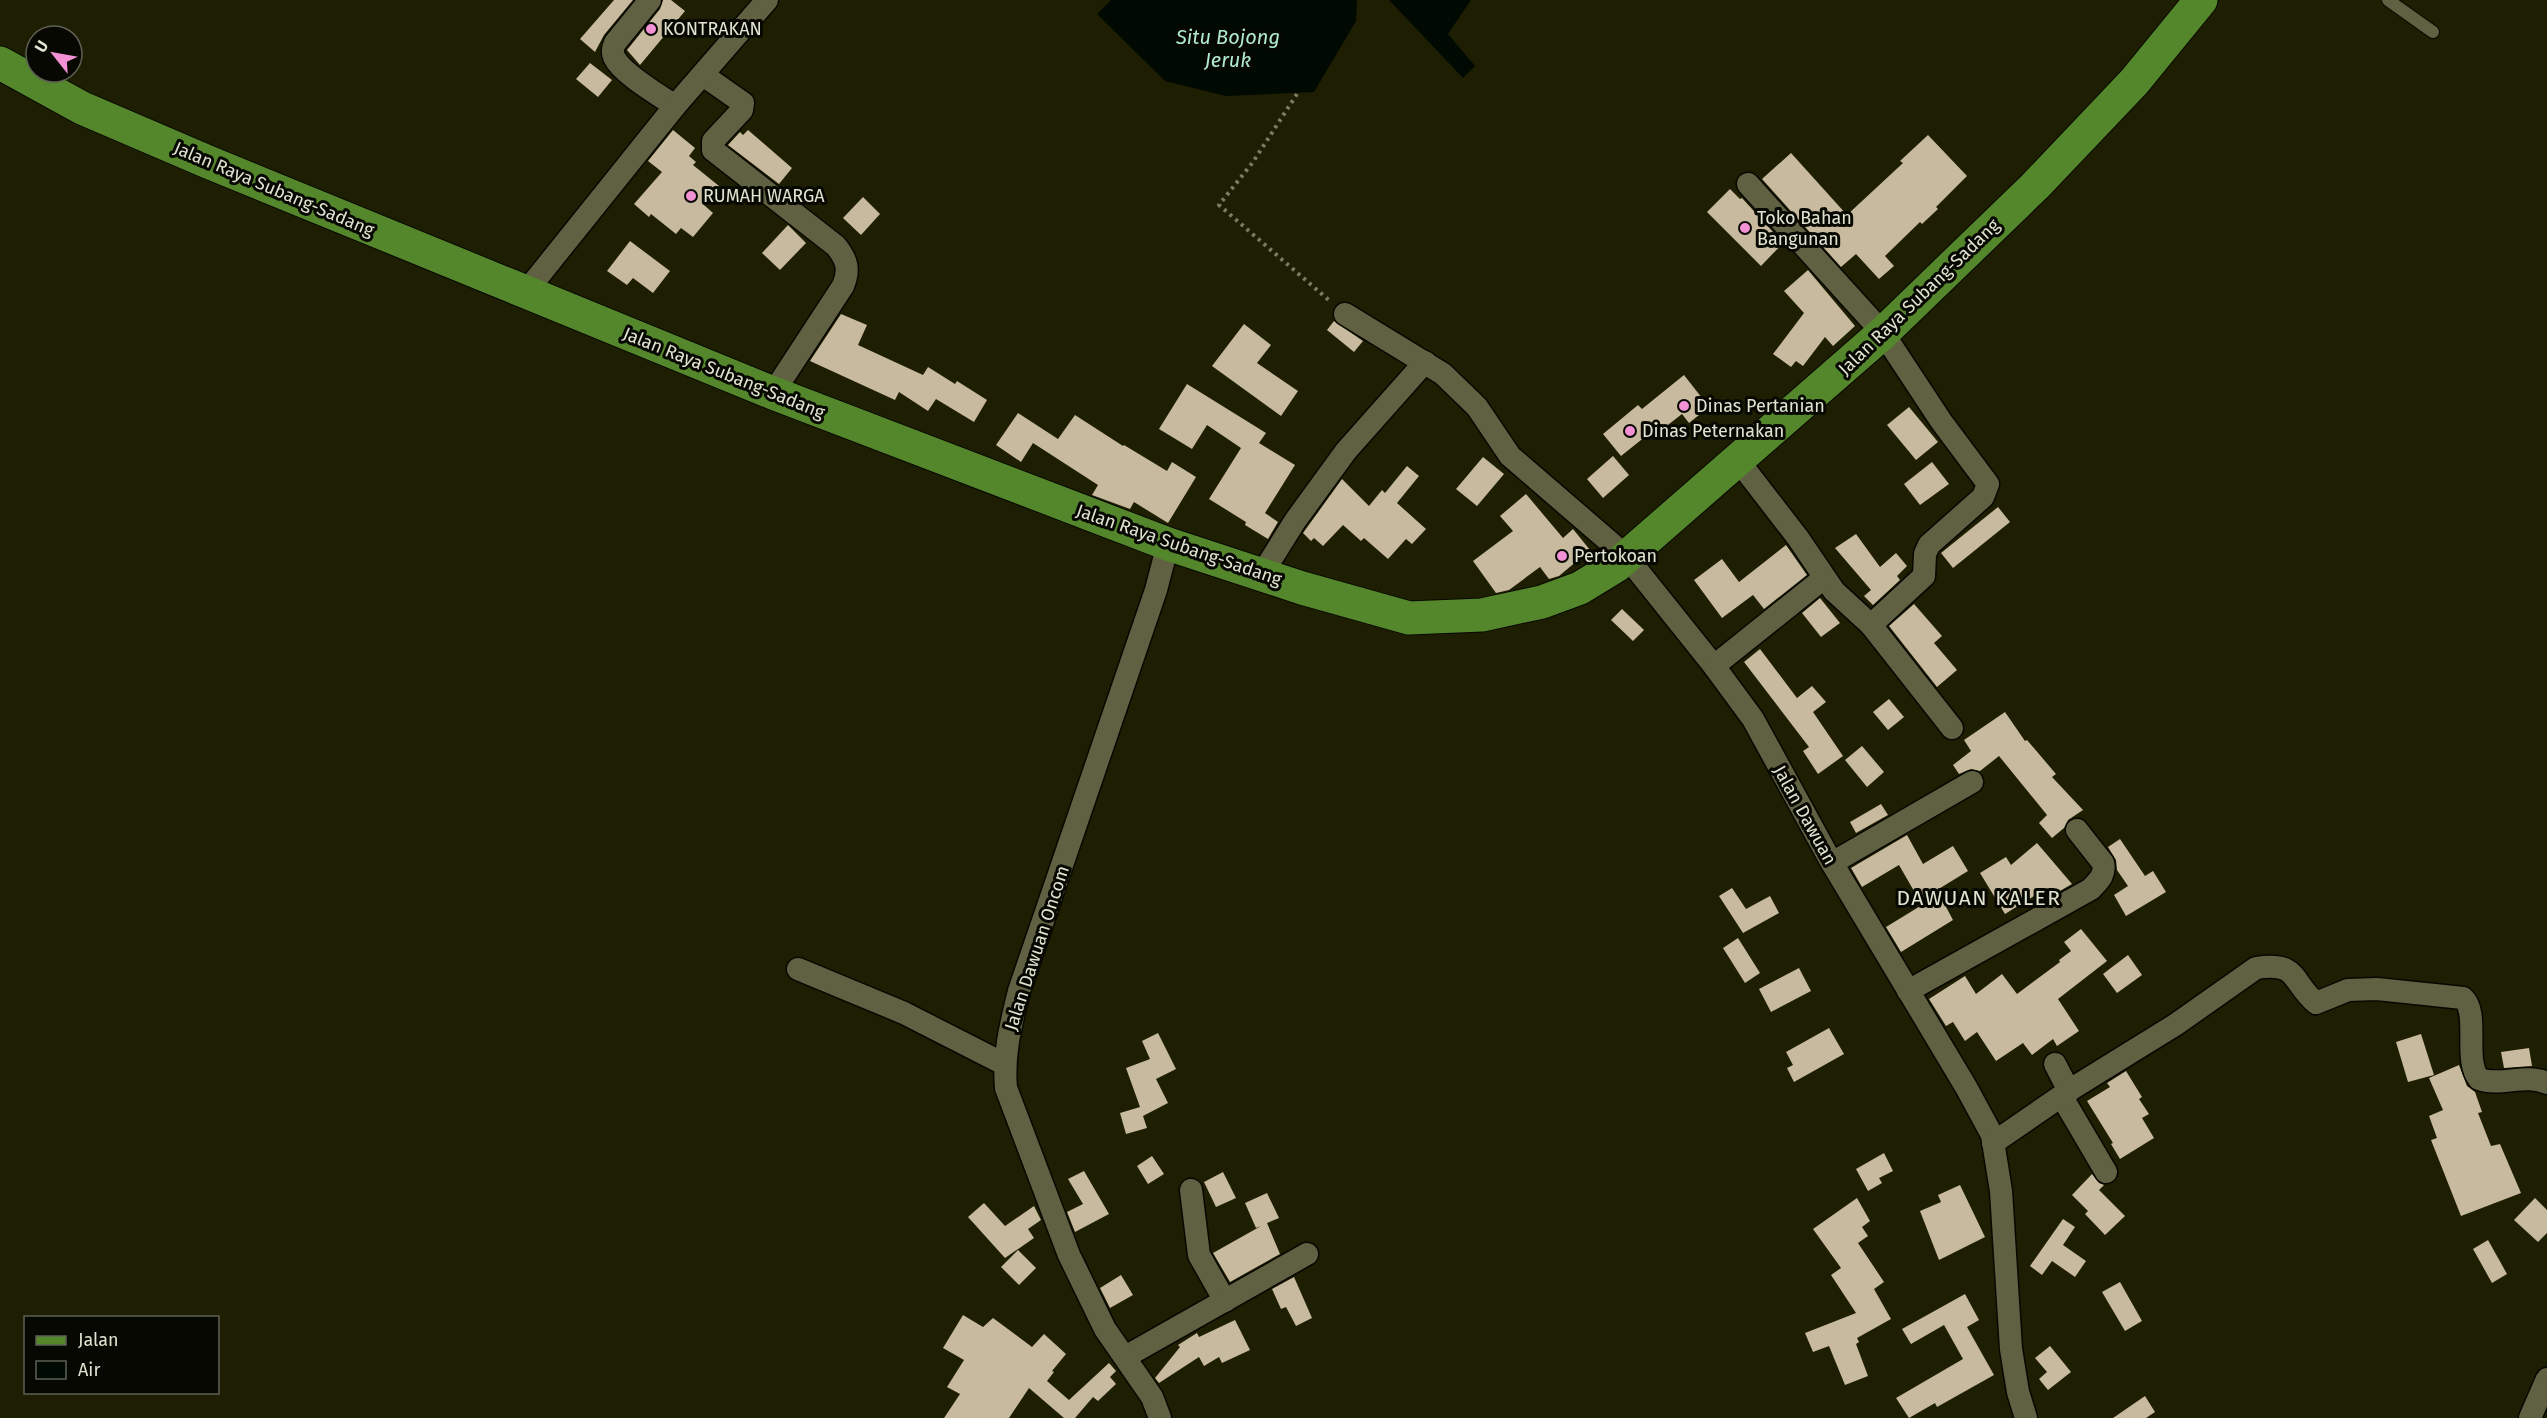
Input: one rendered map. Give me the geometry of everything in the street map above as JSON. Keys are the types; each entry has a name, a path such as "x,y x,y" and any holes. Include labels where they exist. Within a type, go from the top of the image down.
{"main road":[{"name":"Jalan Raya Subang-Sadang","path":"0,63 82,108 525,293 773,393 1168,543 1302,588 1409,618 1482,615 1542,602 1580,588 1607,572 1883,333 2042,178 2134,82 2201,0"}],"street":[{"path":"650,0 615,43 612,48 613,56 626,70 675,106"},
{"path":"525,293 675,106 767,0"},
{"path":"703,75 743,103 742,110 713,141 713,150 836,246 848,265 843,286 773,393"},
{"path":"1748,184 1883,333 1941,421 1988,484 1983,497 1929,545 1925,554 1924,576 1871,625"},
{"name":"Jalan Dawuan","path":"1345,314 1443,374 1477,408 1510,456 1626,556 1714,666 1753,719 1832,863 1966,1087 1993,1139 2001,1191 2011,1349 2018,1392 2026,1418"},
{"path":"1262,574 1295,521 1346,451 1425,363"},
{"path":"1737,459 1798,538 1824,579 1871,625 1952,728"},
{"name":"Jalan Dawuan Oncom","path":"1160,1418 1152,1397 1105,1329 1069,1255 1006,1089 1004,1064 1008,1034 1020,991 1156,590 1168,543"},
{"path":"1714,666 1824,579"},
{"path":"1832,863 1972,782"},
{"path":"1908,990 2091,888 2101,878 2104,870 2103,863 2077,831"},
{"path":"1993,1139 2175,1025 2256,968 2269,966 2293,973 2313,1002 2318,1003 2325,998 2348,990 2377,989 2463,998 2469,1007 2473,1067 2479,1079 2490,1082 2533,1078 2547,1083"},
{"path":"798,969 904,1013 1004,1064"},
{"path":"2055,1064 2066,1094 2106,1172"},
{"path":"1191,1191 1199,1255 1226,1301"},
{"path":"1125,1358 1307,1254"},
{"path":"2530,1418 2547,1379"}],"lane":[{"path":"2388,0 2433,32"}],"path":[{"path":"1297,94 1253,162 1219,205 1345,314"}],"water":[{"name":"Situ Bojong Jeruk","path":"1111,0 1357,0 1356,21 1314,92 1226,96 1165,81 1097,14"},
{"path":"1389,0 1471,0 1448,34 1475,66 1463,78"}],"building":[{"name":"KONTRAKAN","path":"614,0 633,0 604,35 595,52 580,39"},
{"name":"KONTRAKAN","path":"663,0 671,0 685,11 640,65 627,50 660,9"},
{"path":"590,63 612,80 598,97 576,79"},
{"path":"673,130 695,148 689,156 696,162 693,165 719,186 704,205 713,213 693,237 681,228 676,234 651,214 649,217 634,204 662,172 648,161"},
{"name":"RUMAH WARGA","path":"748,130 792,168 779,184 728,145 740,132 743,135"},
{"path":"1928,135 1967,176 1936,207 1938,209 1922,224 1920,222 1885,256 1894,266 1879,279 1856,254 1841,267 1762,179 1791,153 1847,215 1903,163 1900,161"},
{"name":"Toko Bahan Bangunan","path":"1730,189 1740,199 1742,198 1783,243 1761,266 1707,212"},
{"path":"863,197 880,214 861,235 843,218"},
{"name":"RUMAH WARGA","path":"788,225 806,243 780,270 762,253"},
{"path":"630,241 670,271 653,293 633,278 627,285 607,271"},
{"path":"1808,270 1855,326 1833,346 1825,337 1803,366 1796,361 1791,367 1773,354 1804,313 1784,291"},
{"path":"841,314 867,325 858,345 923,375 928,367 955,384 957,381 987,400 974,422 936,399 928,411 899,392 895,400 810,361"},
{"path":"1334,321 1363,341 1354,352 1327,330"},
{"path":"1244,324 1271,345 1257,363 1298,391 1281,416 1212,366"},
{"path":"1684,375 1709,407 1689,423 1682,414 1664,428 1661,424 1621,456 1603,434 1638,405 1642,409"},
{"path":"1187,384 1266,433 1259,443 1295,465 1265,513 1278,522 1268,539 1209,499 1241,448 1207,425 1192,449 1159,429"},
{"path":"1909,407 1938,442 1916,460 1887,425"},
{"path":"1018,413 1058,439 1075,415 1167,471 1172,462 1196,477 1168,523 1134,502 1130,509 1092,495 1098,485 1033,443 1021,462 996,445"},
{"path":"1613,456 1629,475 1603,498 1587,479"},
{"path":"1483,457 1504,474 1477,506 1456,489"},
{"path":"1932,462 1949,484 1920,505 1904,484"},
{"path":"1407,466 1419,476 1397,503 1426,529 1412,544 1406,539 1388,559 1364,538 1361,541 1343,525 1323,546 1314,538 1311,541 1303,533 1342,479 1369,506 1382,490 1385,493"},
{"path":"1526,494 1563,538 1573,529 1590,550 1559,576 1549,579 1540,567 1509,590 1496,593 1473,561 1513,531 1500,516"},
{"path":"1998,507 2010,522 1953,568 1941,553"},
{"path":"1856,534 1880,567 1896,553 1907,566 1897,576 1900,580 1873,605 1864,596 1871,590 1835,548"},
{"path":"1786,545 1807,575 1764,609 1753,595 1722,618 1694,580 1722,559 1739,582"},
{"path":"1820,598 1840,623 1821,637 1802,613"},
{"path":"1914,604 1942,636 1934,643 1957,670 1937,687 1889,626"},
{"path":"1622,609 1644,630 1633,641 1611,620"},
{"path":"1760,649 1797,698 1812,686 1826,702 1813,712 1843,756 1818,774 1803,751 1809,747 1744,662"},
{"path":"1889,699 1904,717 1888,730 1873,712"},
{"path":"2005,712 2025,741 2027,740 2056,774 2052,777 2083,810 2068,820 2064,828 2052,838 2039,823 2047,815 1999,756 1980,771 1971,769 1959,774 1953,765 1971,751 1964,740"},
{"path":"1862,746 1884,772 1867,787 1845,760"},
{"path":"1881,804 1888,815 1856,833 1850,822"},
{"path":"1907,835 1923,864 1953,846 1968,871 1937,890 1953,920 1901,952 1886,927 1922,905 1899,865 1862,887 1851,868"},
{"path":"2120,839 2145,876 2153,871 2166,892 2126,916 2114,895 2128,886 2117,870 2116,860 2108,847"},
{"path":"2037,843 2072,884 2053,895 2047,888 2005,914 1980,873 2006,857 2011,865"},
{"path":"1732,888 1746,909 1770,896 1779,913 1743,933 1719,896"},
{"path":"2081,929 2107,961 2058,999 2079,1031 2057,1046 2053,1039 2032,1055 2023,1043 1996,1061 1977,1032 1965,1041 1953,1022 1946,1026 1929,999 1965,976 1976,994 2002,974 2017,994 2071,951 2064,942"},
{"path":"1738,938 1760,973 1745,983 1723,948"},
{"path":"2128,955 2142,975 2117,993 2103,974"},
{"path":"1799,968 1811,991 1771,1012 1759,989"},
{"path":"1829,1028 1844,1054 1794,1082 1787,1068 1793,1065 1786,1052"},
{"path":"1158,1033 1176,1069 1156,1079 1168,1103 1143,1116 1147,1128 1126,1134 1120,1113 1140,1107 1126,1068 1150,1059 1142,1041"},
{"path":"2421,1034 2434,1075 2408,1082 2396,1042"},
{"path":"2529,1048 2532,1066 2504,1068 2501,1052"},
{"path":"2459,1065 2467,1086 2475,1092 2482,1112 2478,1113 2491,1146 2500,1144 2521,1193 2461,1216 2431,1140 2437,1138 2429,1116 2443,1110 2429,1078"},
{"path":"2126,1071 2142,1097 2139,1099 2149,1114 2142,1118 2154,1138 2120,1159 2111,1144 2113,1143 2087,1101 2110,1087 2107,1083"},
{"path":"1884,1153 1893,1171 1879,1178 1882,1183 1868,1191 1856,1169"},
{"path":"1152,1156 1164,1174 1148,1184 1137,1166"},
{"path":"1084,1171 1109,1214 1075,1232 1067,1212 1083,1204 1068,1179"},
{"path":"1223,1172 1236,1198 1216,1207 1204,1182"},
{"path":"2092,1174 2099,1183 2104,1185 2099,1190 2125,1216 2105,1235 2085,1214 2088,1211 2072,1195"},
{"path":"1960,1185 1985,1237 1939,1260 1920,1211 1941,1202 1938,1195"},
{"path":"1267,1193 1279,1218 1267,1223 1280,1254 1230,1282 1213,1253 1261,1226 1256,1228 1245,1203"},
{"path":"1857,1198 1870,1221 1862,1227 1868,1236 1858,1243 1884,1282 1874,1289 1891,1319 1857,1338 1859,1342 1856,1344 1868,1376 1845,1385 1829,1346 1813,1352 1805,1333 1856,1313 1831,1275 1841,1268 1813,1229"},
{"path":"2535,1198 2547,1210 2547,1233 2538,1242 2514,1220"},
{"path":"984,1203 1005,1226 1034,1206 1041,1220 1028,1229 1034,1238 1005,1258 968,1217"},
{"path":"2063,1219 2075,1227 2063,1245 2086,1261 2075,1277 2052,1261 2042,1275 2030,1266"},
{"path":"2488,1240 2507,1274 2492,1283 2473,1249"},
{"path":"1018,1250 1036,1268 1019,1285 1001,1267"},
{"path":"1121,1275 1133,1295 1110,1308 1100,1288"},
{"path":"1294,1277 1312,1318 1296,1326 1286,1307 1281,1309 1272,1289"},
{"path":"2120,1282 2142,1321 2125,1331 2102,1292"},
{"path":"1965,1294 1979,1320 1967,1327 1994,1375 1937,1407 1935,1403 1909,1418 1896,1398 1963,1359 1944,1325 1911,1344 1902,1329"},
{"path":"963,1315 983,1327 993,1318 1032,1347 1044,1334 1066,1354 1047,1381 1069,1400 1109,1363 1116,1371 1110,1377 1116,1384 1098,1401 1093,1397 1075,1418 1064,1418 1029,1388 1009,1418 944,1418 960,1394 947,1387 964,1360 943,1348"},
{"path":"1235,1320 1250,1350 1222,1363 1219,1357 1204,1366 1199,1357 1159,1383 1155,1378 1180,1347 1178,1345 1197,1333 1199,1337"},
{"path":"2050,1346 2071,1372 2048,1390 2039,1379 2047,1372 2035,1358"},
{"path":"2145,1396 2155,1412 2146,1418 2113,1418"}],"place":[{"name":"KONTRAKAN","path":"651,29"},
{"name":"RUMAH WARGA","path":"691,196"},
{"name":"Toko Bahan Bangunan","path":"1745,228"},
{"name":"Dinas Pertanian","path":"1684,406"},
{"name":"Dinas Peternakan","path":"1630,431"},
{"name":"Pertokoan","path":"1562,556"}],"district":[{"name":"DAWUAN KALER","path":"1979,898"}]}
